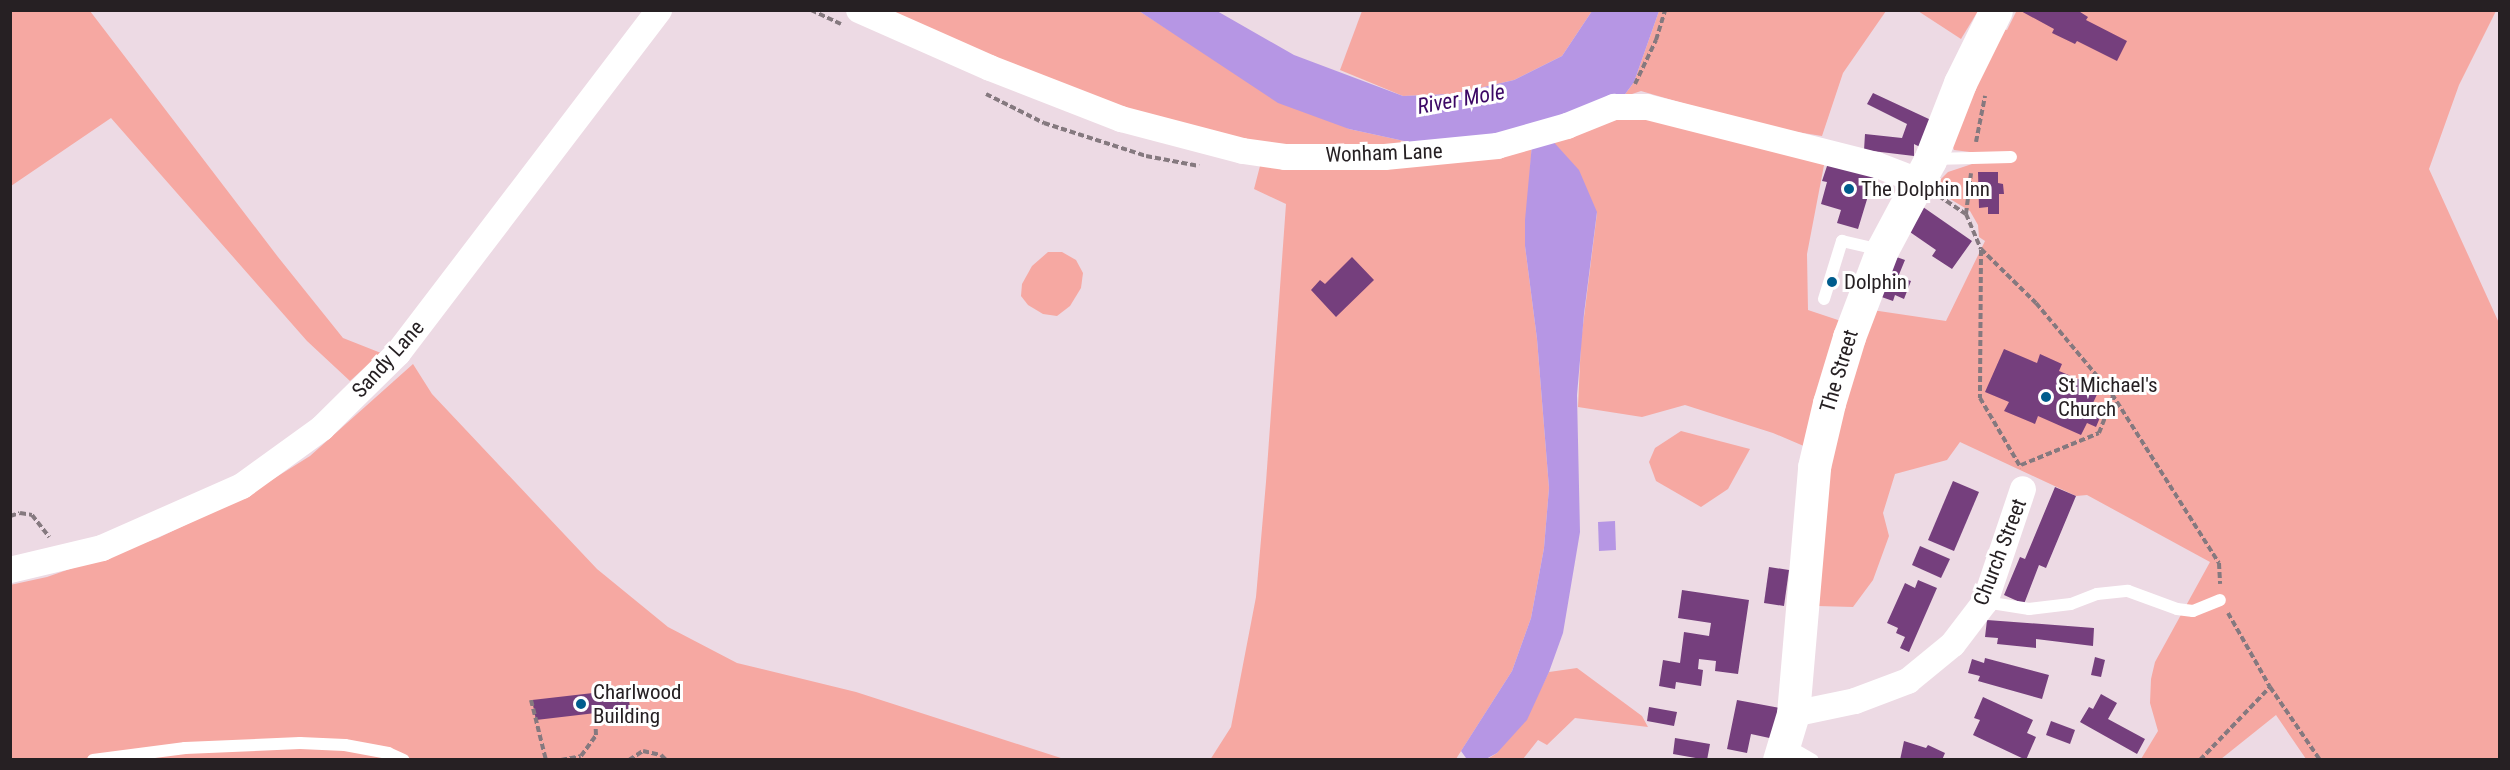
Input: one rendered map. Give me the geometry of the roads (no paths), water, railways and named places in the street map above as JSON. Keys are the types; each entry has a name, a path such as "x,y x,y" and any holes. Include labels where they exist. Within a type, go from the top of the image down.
{"street":[{"name":"Sandy Lane","path":"10,570 102,548 242,486 322,428 398,353 659,10"},
{"name":"Wonham Lane","path":"859,10 990,68 1121,119 1243,152 1285,157 1385,157 1497,146 1567,126 1614,107 1647,107 1877,165 1924,170"},
{"name":"The Street","path":"1785,739 1814,467 1828,402 1845,348 1882,250 1924,170 1960,83 1996,10"},
{"name":"Church Street","path":"1785,739 1855,700 1908,681 1953,644 1985,602 2022,477"}],"lane":[{"path":"1924,170 1973,158 2011,157"},
{"path":"1824,299 1842,241 1882,250"},
{"path":"1985,602 2029,609 2070,604 2097,594 2128,591 2177,609 2193,611 2220,600"},
{"path":"1785,739 1814,759"},
{"path":"93,759 185,748 300,743 345,745 388,753 404,759"}],"water":[{"name":"River Mole","path":"1139,11 1217,11 1294,55 1403,96 1454,94 1514,80 1562,56 1592,11 1659,11 1634,82 1623,97 1531,129 1418,144 1349,129 1278,103"},
{"path":"1550,138 1579,170 1597,212 1584,314 1577,395 1580,532 1563,633 1549,672 1527,720 1497,753 1486,759 1471,760 1466,758 1461,751 1512,671 1531,618 1544,548 1549,488 1537,339 1525,246 1525,220 1532,144"},
{"path":"1615,521 1616,550 1599,551 1598,522"}],"place":[{"name":"The Dolphin Inn","path":"1849,189"},
{"name":"Dolphin","path":"1832,282"},
{"name":"St Michael's Church","path":"2046,397"},
{"name":"Charlwood Building","path":"581,704"}]}
